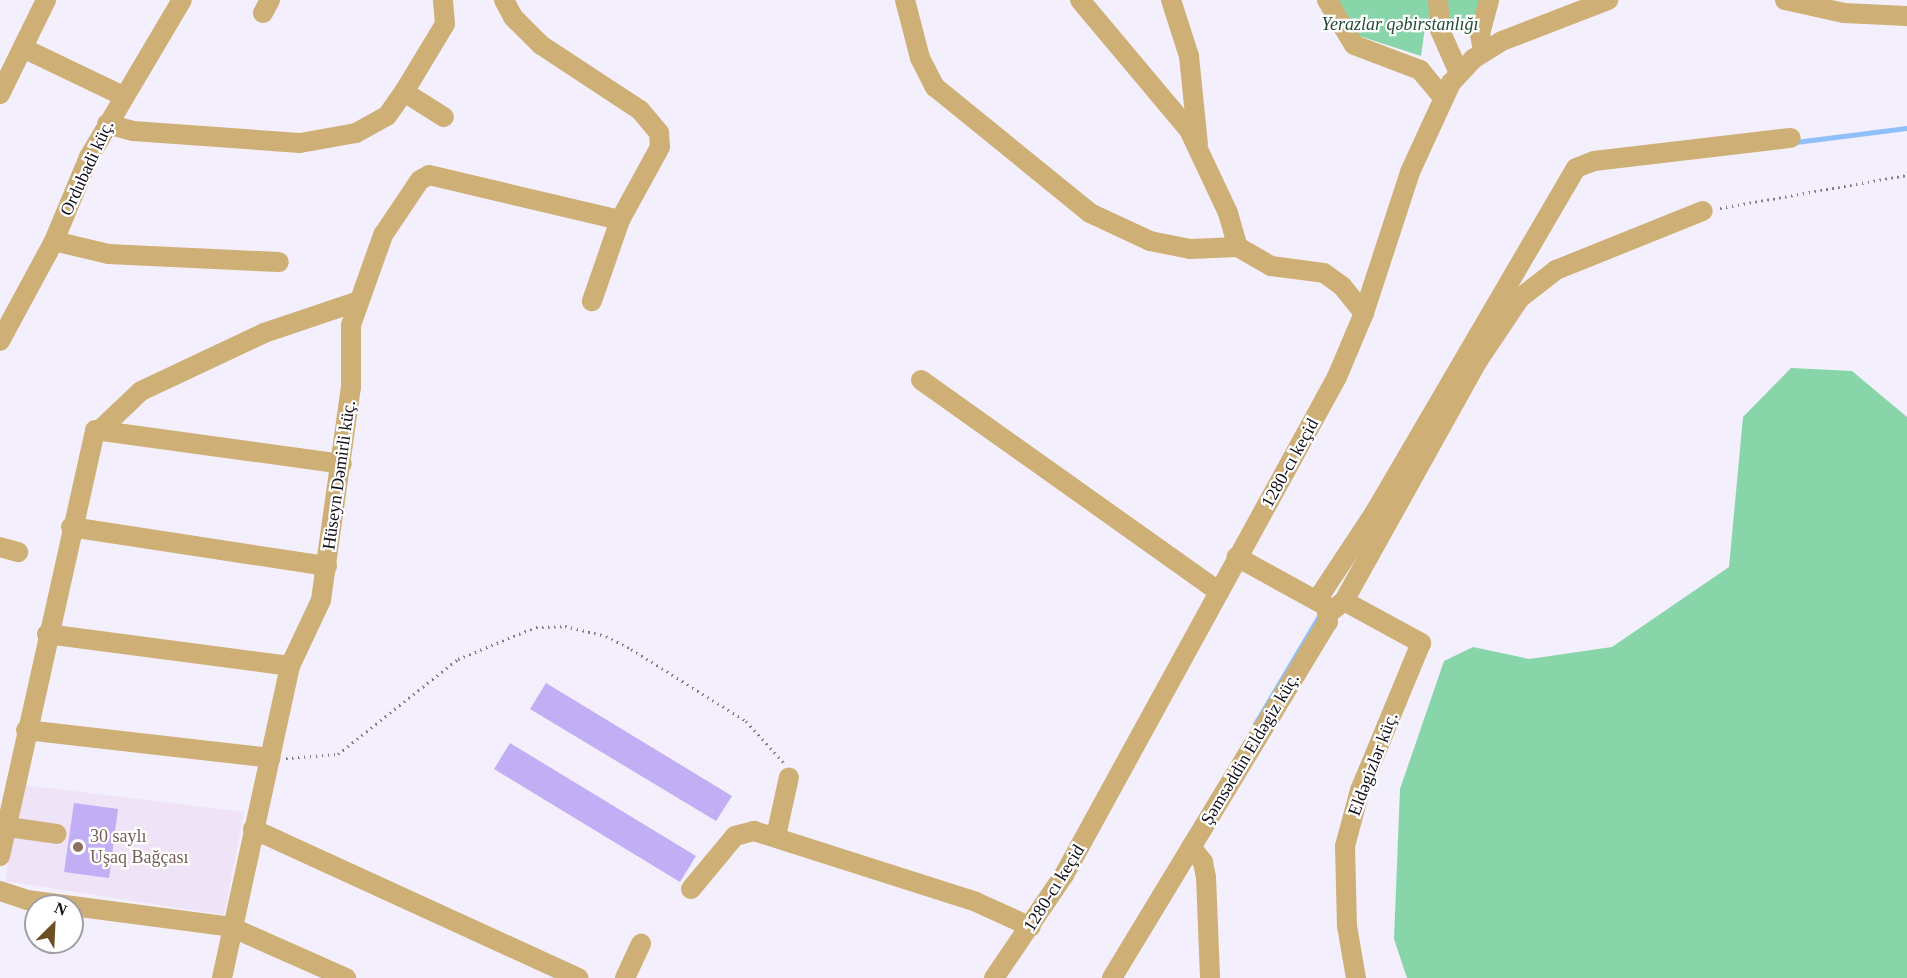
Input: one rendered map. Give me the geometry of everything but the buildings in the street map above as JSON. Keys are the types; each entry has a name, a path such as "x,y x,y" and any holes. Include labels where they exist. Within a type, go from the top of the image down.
{"street":[{"path":"0,93 46,0"},
{"name":"Ordubadi küç.","path":"0,341 54,241 107,124 182,0"},
{"path":"107,124 133,130 300,143 372,126 387,116 404,92 444,24 443,0"},
{"path":"504,0 513,17 541,45 640,110 659,133 660,147 620,220 592,301"},
{"path":"904,0 920,58 935,87 1090,213 1150,241 1190,249 1238,247 1271,266 1323,273 1342,286 1364,313"},
{"path":"1080,0 1170,105 1198,147 1238,247"},
{"path":"1171,0 1189,56 1198,147"},
{"path":"1328,0 1354,45 1420,70 1443,97"},
{"path":"1438,0 1440,30 1459,73"},
{"path":"1483,51 1480,34 1489,0"},
{"name":"1280-cı keçid","path":"993,978 1030,927 1148,728 1237,557 1337,377 1364,313 1410,172 1443,97 1459,73 1483,51 1608,0"},
{"path":"1785,0 1844,13 1907,15"},
{"path":"23,48 123,96"},
{"path":"404,92 444,117"},
{"path":"1330,604 1375,512 1576,168 1594,161 1791,138"},
{"name":"Hüseyn Dəmirli küç.","path":"222,978 231,927 290,666 321,600 342,464 356,302 383,235 420,180 429,175 620,220"},
{"path":"1330,604 1477,362 1520,298 1556,270 1703,211"},
{"path":"54,241 108,254 279,262"},
{"path":"0,856 89,445 95,430 103,427 141,391 264,333 356,302"},
{"path":"921,380 1219,592"},
{"path":"103,427 342,464"},
{"path":"71,527 327,566"},
{"path":"1237,557 1330,604"},
{"name":"Şəmsəddin Eldəgiz küç.","path":"1112,978 1322,635 1330,604"},
{"name":"Eldəgizlər küç.","path":"1330,604 1421,643 1360,790 1346,846 1347,926 1356,978"},
{"path":"47,634 290,666"},
{"path":"26,730 270,758"},
{"path":"776,836 789,777"},
{"path":"8,827 57,834"},
{"path":"253,829 578,978"},
{"path":"692,889 735,836 744,831 776,836 976,902 1030,927"},
{"path":"1191,846 1203,862 1206,877 1210,978"},
{"path":"0,891 27,900 231,927 346,978"},
{"path":"625,978 641,944"}],"path":[{"path":"1703,211 1907,175"},
{"path":"270,758 338,754 458,659 536,627 565,626 606,636 631,649 746,721 784,762 789,777"}],"shaded area":[{"path":"23,785 244,812 224,915 5,881"}],"green space":[{"name":"Yerazlar qəbirstanlığı","path":"1338,0 1484,0 1478,21 1426,20 1421,56 1353,34"},
{"path":"1791,368 1852,371 1907,417 1907,978 1407,978 1394,939 1400,789 1444,661 1473,647 1529,659 1612,647 1729,567 1743,417"}],"waterway":[{"path":"1796,142 1907,128"},
{"path":"1255,724 1319,616"}],"place":[{"name":"30 saylı Uşaq Bağçası","path":"78,847"}]}
